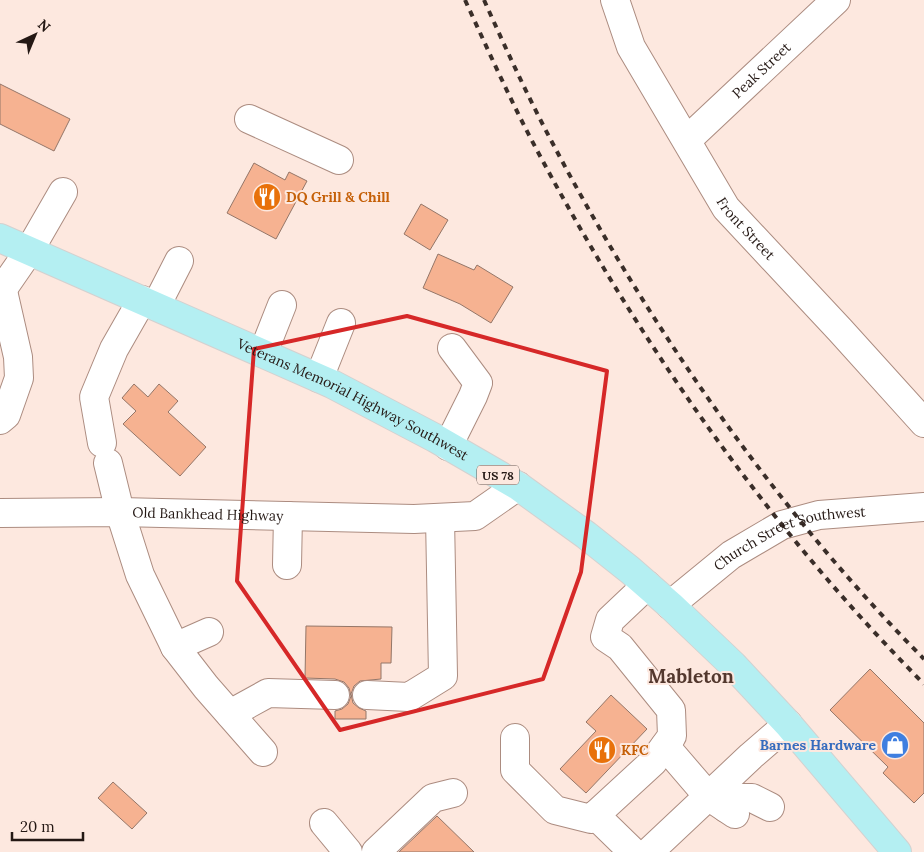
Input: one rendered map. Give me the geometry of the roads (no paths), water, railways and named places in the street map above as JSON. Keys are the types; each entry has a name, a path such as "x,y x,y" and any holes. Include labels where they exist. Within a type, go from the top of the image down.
{"main road":[{"name":"Veterans Memorial Highway Southwest","path":"0,238 319,378 448,446 518,486 586,535 647,585 733,665 788,724 897,852"}],"street":[{"name":"Front Street","path":"615,0 631,47 726,208 924,423"},
{"name":"Peak Street","path":"687,140 836,0"},
{"path":"249,119 340,160"},
{"path":"0,420 6,415 19,378 18,357 1,292 29,251 63,192"},
{"path":"179,261 114,349 94,397 105,453 120,512 140,574 175,647 263,752"},
{"path":"263,353 282,305"},
{"path":"319,378 341,323"},
{"path":"448,446 478,383 452,348"},
{"name":"Old Bankhead Highway","path":"0,513 120,512 427,518 476,516 518,486"},
{"name":"Church Street Southwest","path":"670,605 731,555 782,525 819,515 924,507"},
{"path":"287,565 288,516"},
{"path":"367,695 409,697 443,676 427,518"},
{"path":"515,738 515,770 555,810 591,819 652,762 672,736 671,710 620,647 606,637 610,620 647,585"},
{"path":"175,647 209,632"},
{"path":"230,714 268,693 335,695"},
{"path":"723,806 751,756 788,724"},
{"path":"665,746 723,806"},
{"path":"376,852 433,798 453,793"},
{"path":"650,852 734,798 752,798 770,807"},
{"path":"595,815 633,852"},
{"path":"324,823 348,852"}],"railway":[{"path":"465,0 539,154 579,226 665,366 712,433 813,563 867,625 924,684"},
{"path":"484,0 517,73 553,144 631,281 675,349 720,415 768,480 870,602 924,659"}],"place":[{"name":"DQ Grill & Chill","path":"267,197"},
{"name":"Barnes Hardware","path":"895,745"},
{"name":"KFC","path":"602,750"}],"district":[{"name":"Mableton","path":"691,676"}]}
